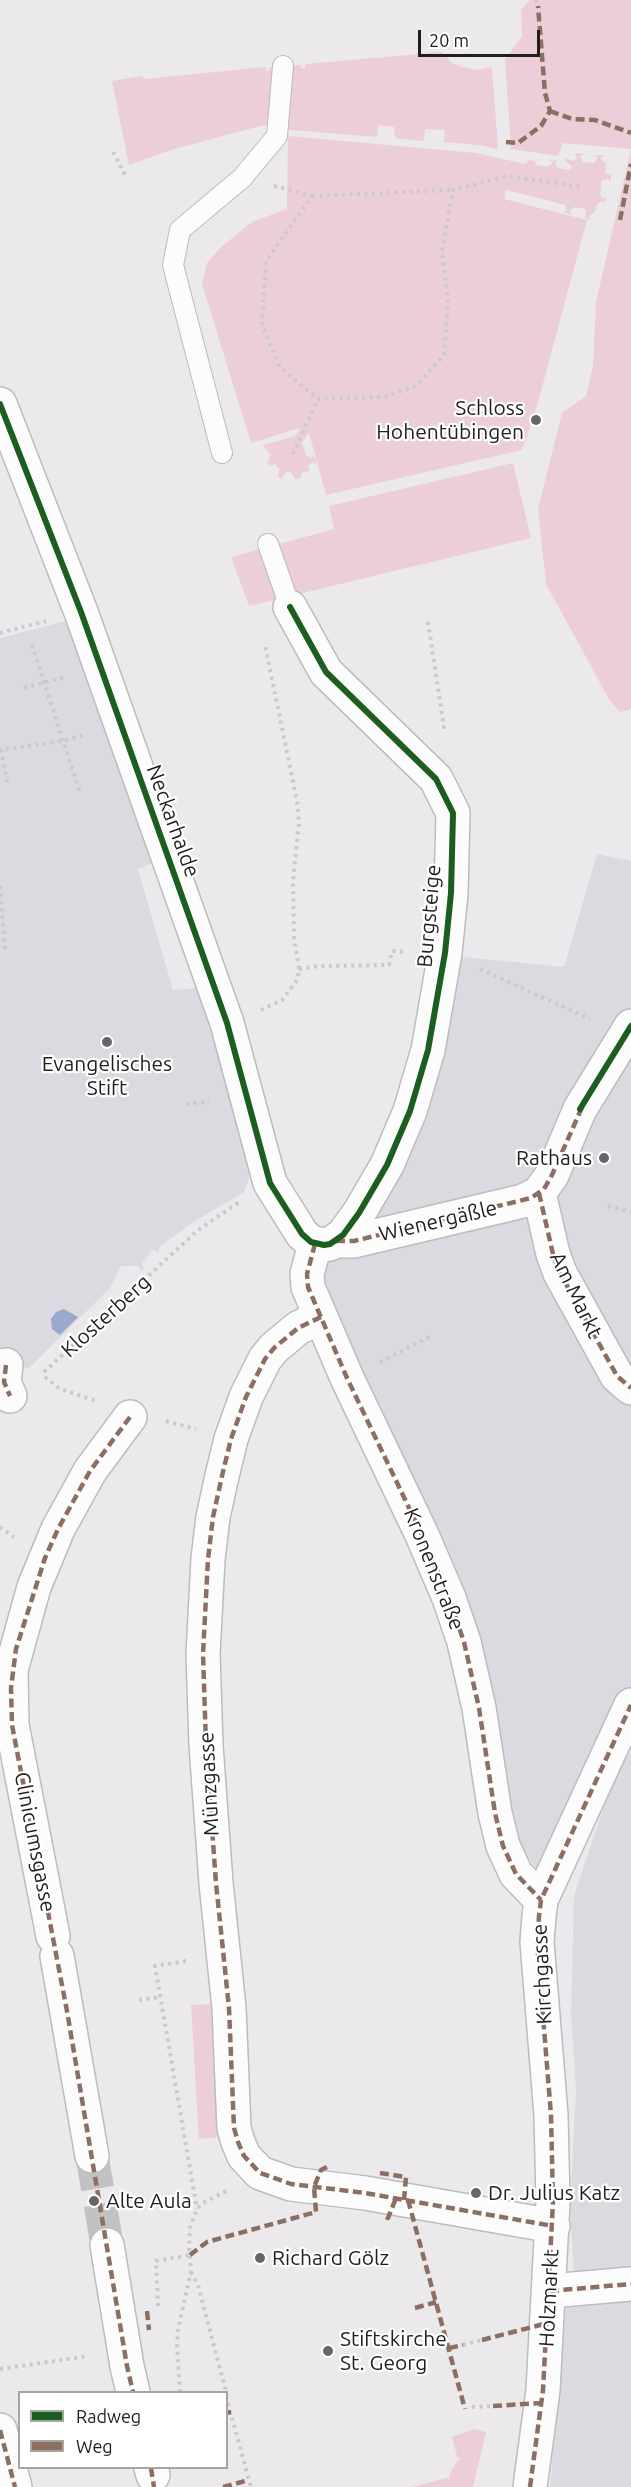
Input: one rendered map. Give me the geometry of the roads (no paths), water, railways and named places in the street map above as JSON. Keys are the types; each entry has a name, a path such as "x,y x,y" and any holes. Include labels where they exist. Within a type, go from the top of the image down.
{"street":[{"name":"Neckarhalde","path":"0,404 81,612 227,1023 270,1183 302,1234 326,1242"},
{"name":"Burgsteige","path":"290,607 326,672 436,779 453,813 451,893 445,953 428,1050 410,1111 387,1165 349,1228 326,1242"},
{"path":"539,1194 552,1176 580,1109 628,1031"},
{"name":"Wienergäßle","path":"326,1242 354,1241 523,1201 539,1194"},
{"name":"Am Markt","path":"539,1194 560,1274 617,1376 631,1388"},
{"name":"Kronenstraße","path":"326,1242 307,1280 347,1378 422,1535 449,1598 464,1642 479,1708 495,1813 503,1846 516,1874 541,1900"},
{"name":"Münzgasse","path":"321,1317 298,1328 274,1348 266,1359 246,1397 231,1439 213,1516 208,1559 203,1654 210,1815 229,2008 234,2128 244,2156 252,2167 268,2177 291,2184 365,2193"},
{"name":"Clinicumsgasse","path":"92,2156 55,1946 12,1725 11,1670 34,1587 58,1529 90,1471 145,1418"},
{"name":"Kirchgasse","path":"553,2226 551,2115 537,1942 541,1900 631,1705"},
{"name":"Holzmarkt","path":"365,2193 553,2226 543,2390 530,2487"},
{"path":"106,2245 133,2391"},
{"path":"550,2291 631,2284"},
{"path":"0,2430 15,2487"}],"lane":[{"path":"222,453 173,265 180,230 242,178 277,136 283,66"},
{"path":"268,544 290,607"}],"water":[{"path":"64,1309 78,1317 60,1335 52,1329 51,1319 56,1312"}],"tunnel":[{"path":"92,2156 107,2245"}],"place":[{"name":"Schloss Hohentübingen","path":"536,420"},
{"name":"Evangelisches Stift","path":"107,1042"},
{"name":"Rathaus","path":"604,1158"},
{"name":"Dr. Julius Katz","path":"476,2193"},
{"name":"Alte Aula","path":"94,2201"},
{"name":"Richard Gölz","path":"260,2258"},
{"name":"Stiftskirche St. Georg","path":"328,2351"}]}
